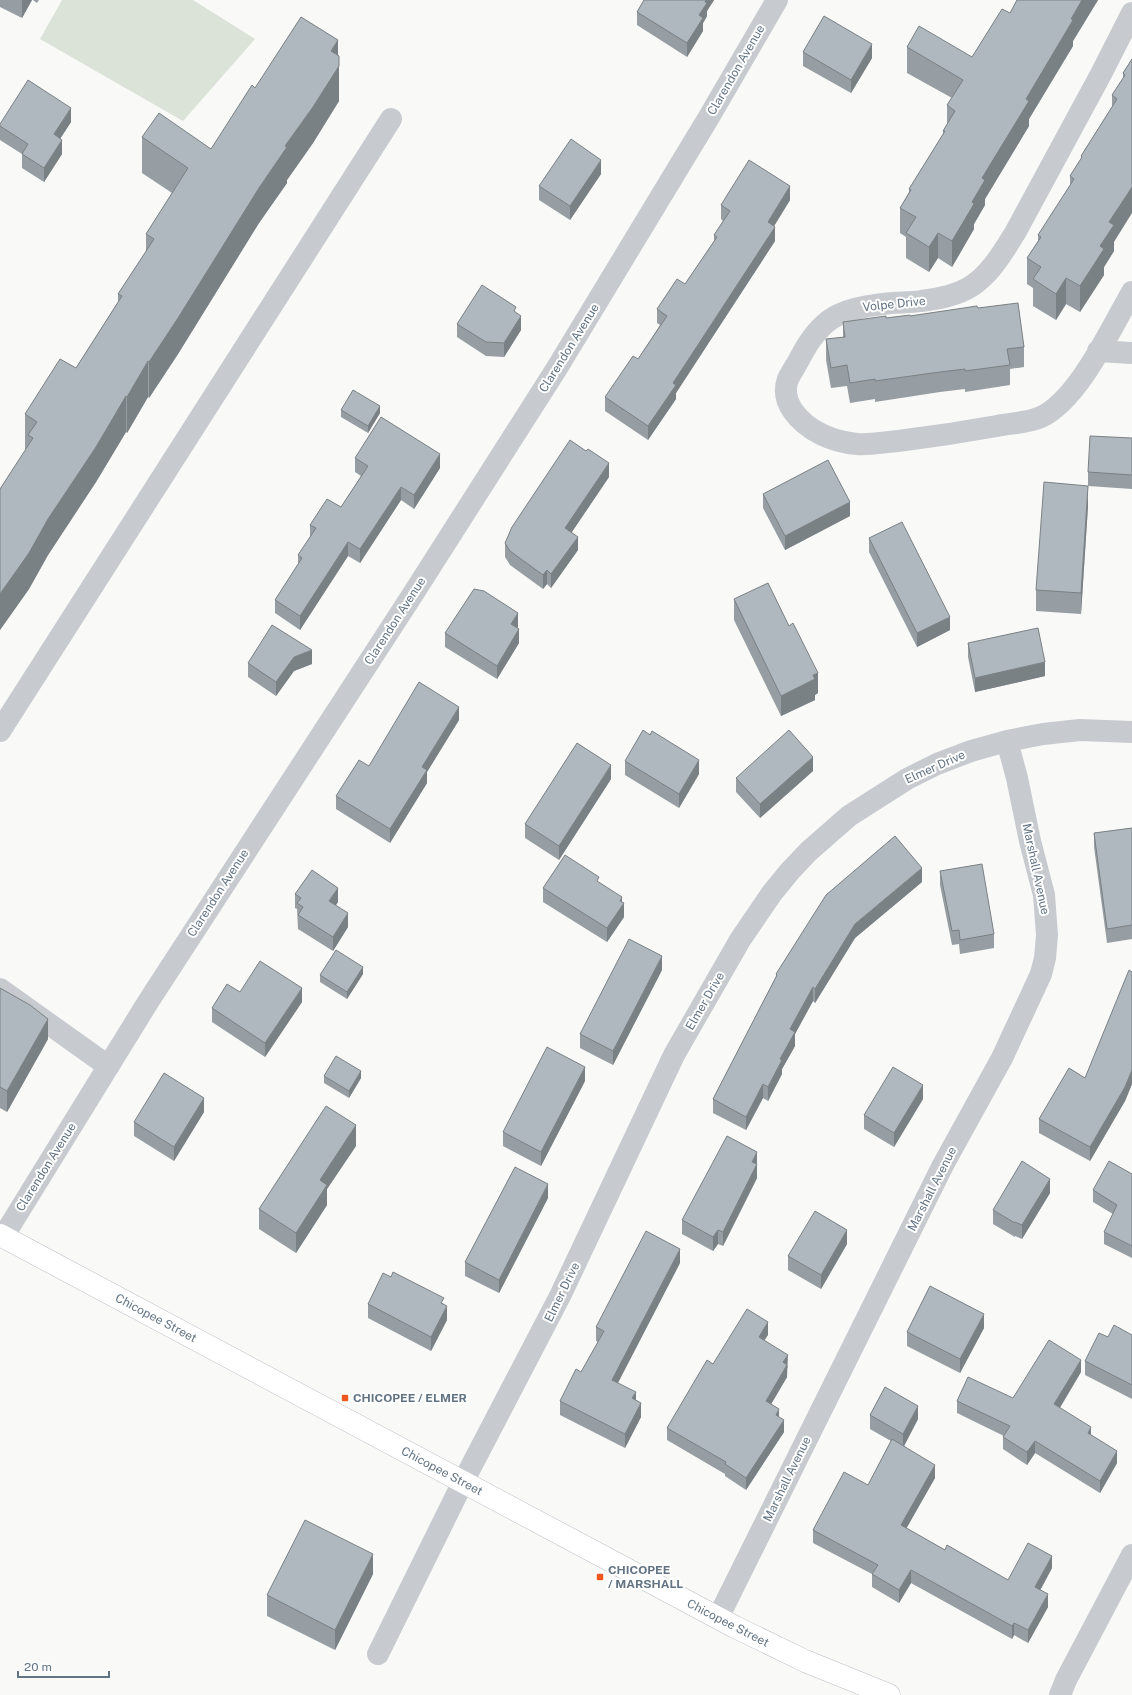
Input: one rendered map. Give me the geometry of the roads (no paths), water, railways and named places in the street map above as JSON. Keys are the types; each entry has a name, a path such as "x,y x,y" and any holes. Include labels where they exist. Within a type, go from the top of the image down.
{"main road":[{"name":"Chicopee Street","path":"2,1236 718,1618 805,1661 889,1695"}],"street":[{"name":"Clarendon Avenue","path":"2,1236 236,865 414,594 557,368 713,111 777,0"},
{"name":"Volpe Drive","path":"1132,13 1101,74 1015,233 999,257 984,275 970,287 946,297 909,303 861,307 836,315 825,322 815,332 790,376 785,393 788,402 798,417 813,429 830,439 858,444 944,435 1028,422 1042,417 1065,398 1084,376 1132,292"},
{"path":"0,731 391,119"},
{"path":"1098,351 1132,353"},
{"name":"Elmer Drive","path":"378,1654 462,1482 560,1296 674,1055 740,940 772,893 828,832 877,796 937,764 972,751 1007,741 1043,734 1080,730 1132,732"},
{"name":"Marshall Avenue","path":"718,1618 943,1165 1002,1058 1040,974 1045,958 1047,935 1044,895 1030,841 1018,778 1007,741"},
{"path":"0,989 108,1066"},
{"path":"1060,1695 1066,1680 1132,1555"}],"place":[{"name":"CHICOPEE / ELMER","path":"345,1398"},
{"name":"CHICOPEE / MARSHALL","path":"600,1577"}]}
